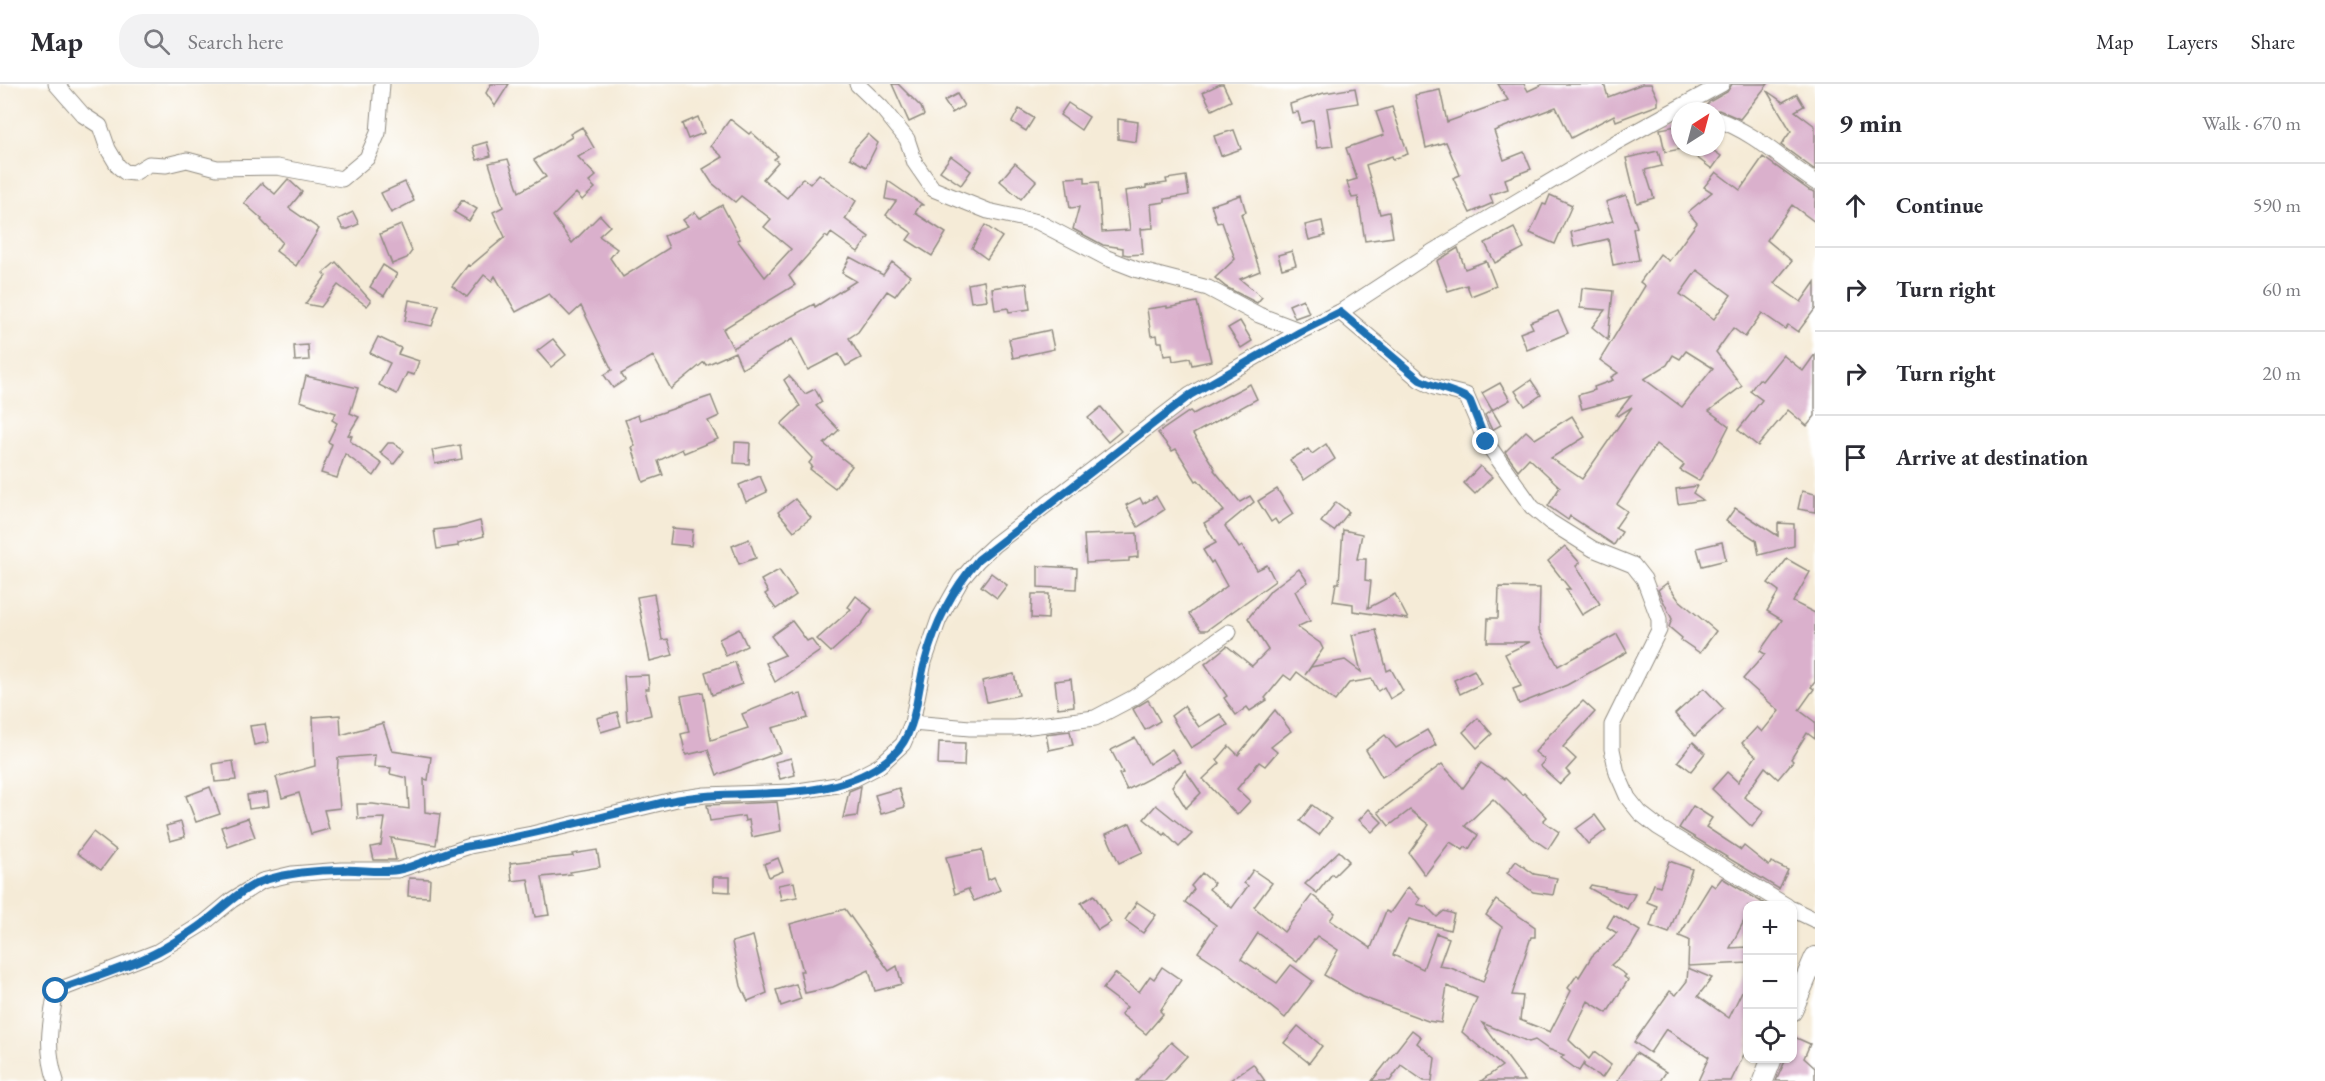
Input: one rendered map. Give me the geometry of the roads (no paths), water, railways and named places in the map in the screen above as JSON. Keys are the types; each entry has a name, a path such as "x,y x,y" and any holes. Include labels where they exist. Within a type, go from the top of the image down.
{"main road":[{"path":"1793,1009 1814,963"},
{"path":"1763,1081 1770,1063"}],"street":[{"path":"56,84 83,115 100,126 108,149 118,166 125,172 134,173 149,164 166,165 187,160 216,168 277,167 342,179 367,158 378,133 382,84"},
{"path":"857,84 882,108 907,139 915,163 933,189 988,211 1038,222 1107,258 1138,270 1208,288 1259,315 1300,332"},
{"path":"1697,102 1722,84"},
{"path":"56,1081 50,1065 48,1034 56,991 157,952 204,923 232,900 262,881 292,874 342,870 398,870 470,846 696,796 792,792 837,785 879,766 903,744 912,723 924,662 939,619 960,580 978,560 1190,395 1300,332 1340,312 1432,252 1615,142 1671,116"},
{"path":"1725,123 1756,138 1787,164 1815,182"},
{"path":"1340,312 1420,380 1434,387 1466,395 1486,442 1532,507 1575,538 1593,549 1632,565 1641,574 1655,607 1659,625 1612,725 1612,749 1620,781 1628,798 1640,813 1658,827 1779,901"},
{"path":"912,723 970,728 1015,728 1095,718 1133,698 1229,632"},
{"path":"1797,911 1815,920"}]}
